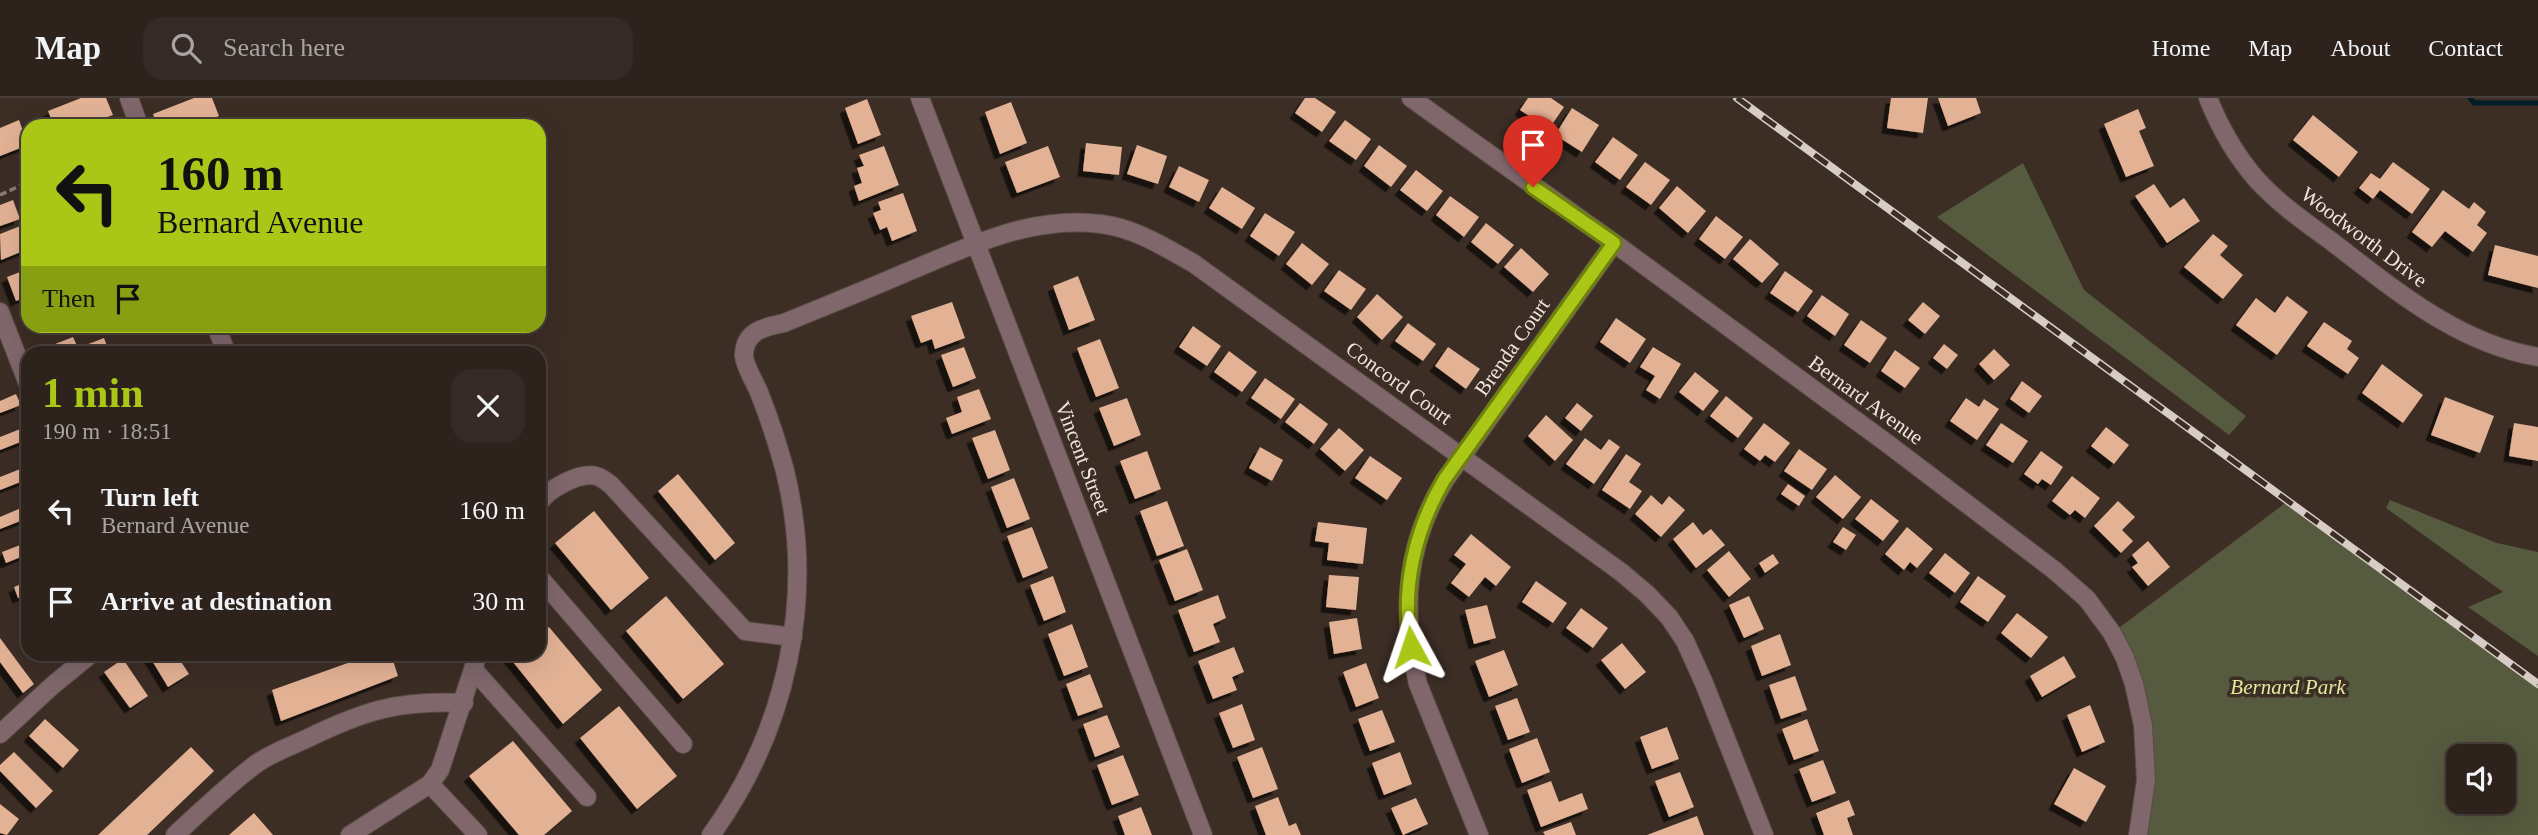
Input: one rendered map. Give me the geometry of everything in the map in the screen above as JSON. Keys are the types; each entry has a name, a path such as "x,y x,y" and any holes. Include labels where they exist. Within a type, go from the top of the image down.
{"street":[{"path":"129,98 136,119"},
{"name":"Vincent Street","path":"920,98 1203,835"},
{"name":"Bernard Avenue","path":"1410,98 1614,243 1888,444 2054,570 2087,599 2112,633 2124,657 2134,684 2143,725 2146,780 2138,835"},
{"name":"Woodworth Drive","path":"2208,98 2238,157 2296,216 2364,268 2457,331 2496,347 2538,358"},
{"name":"Concord Court","path":"793,637 797,587 791,501 777,443 744,359 745,344 752,333 784,323 1014,229 1059,222 1102,224 1138,233 1193,263 1621,572 1647,594 1685,641 1764,835"},
{"name":"Brenda Court","path":"1479,835 1418,684 1408,631 1410,572 1421,526 1437,491 1614,243"},
{"path":"0,312 21,366"},
{"path":"546,493 580,477 596,476 611,485 745,631 793,637 778,704 760,752 737,798 711,835"},
{"path":"546,585 683,744"},
{"path":"0,734 58,680 83,661"},
{"path":"350,835 430,783 440,770 476,662"},
{"path":"476,662 587,797"},
{"path":"175,835 257,763 327,729 401,704 425,701 464,703"},
{"path":"430,783 478,835"}],"path":[{"path":"0,195 21,185"}],"green space":[{"path":"2023,163 2084,290 2246,416 2229,435 1937,217"},
{"path":"2390,500 2497,543 2538,552 2538,656 2468,607 2503,592 2386,508"},
{"name":"Bernard Park","path":"2288,501 2538,684 2538,835 2138,835 2146,752 2112,633"}],"building":[{"path":"81,98 106,98 113,115 102,119 51,119 48,111"},
{"path":"194,98 212,98 219,116 211,119 155,119 153,114"},
{"path":"1305,98 1315,98 1336,112 1322,132 1295,113"},
{"path":"1528,98 1551,98 1564,107 1549,129 1520,110"},
{"path":"1891,98 1928,98 1923,133 1887,128"},
{"path":"1938,98 1976,98 1981,113 1948,126"},
{"path":"867,99 881,135 858,144 845,108"},
{"path":"1011,102 1027,143 1000,154 985,112"},
{"path":"1572,108 1599,125 1582,152 1555,135"},
{"path":"2138,109 2146,128 2139,131 2154,166 2126,177 2104,124"},
{"path":"2313,115 2358,152 2339,177 2293,140"},
{"path":"19,120 21,148 0,156 0,128"},
{"path":"1345,120 1371,139 1356,160 1329,141"},
{"path":"1613,137 1638,155 1620,180 1595,162"},
{"path":"1086,143 1122,147 1119,175 1083,171"},
{"path":"1137,145 1167,156 1158,184 1127,174"},
{"path":"1379,145 1407,166 1391,187 1364,166"},
{"path":"884,146 899,185 859,201 854,186 862,183 857,168 864,166 859,155"},
{"path":"1048,146 1060,177 1017,193 1005,162"},
{"path":"1645,162 1670,180 1651,205 1626,187"},
{"path":"2393,162 2430,189 2412,214 2380,190 2373,199 2359,188 2371,173 2380,179"},
{"path":"1179,166 1209,180 1199,202 1169,187"},
{"path":"1416,170 1443,191 1427,211 1400,190"},
{"path":"2154,184 2170,208 2184,198 2200,221 2167,243 2135,196"},
{"path":"1677,186 1706,211 1688,233 1659,208"},
{"path":"1222,187 1255,208 1242,229 1209,208"},
{"path":"2443,190 2469,209 2474,202 2486,212 2477,225 2487,233 2473,252 2445,231 2432,247 2412,232"},
{"path":"903,193 917,231 892,241 887,227 880,230 873,213 881,210 878,202"},
{"path":"1450,196 1479,217 1464,237 1436,215"},
{"path":"13,200 20,219 0,226 0,205"},
{"path":"1265,213 1295,232 1279,256 1250,236"},
{"path":"1716,216 1743,237 1725,259 1699,239"},
{"path":"1486,223 1514,245 1498,264 1471,242"},
{"path":"21,226 21,252 1,260 0,234"},
{"path":"2213,234 2228,246 2220,255 2243,275 2223,299 2184,267"},
{"path":"1750,239 1779,264 1762,283 1733,259"},
{"path":"1302,243 1329,264 1312,285 1286,264"},
{"path":"2495,245 2538,256 2538,288 2488,275"},
{"path":"1521,248 1549,274 1533,292 1504,267"},
{"path":"1339,270 1366,289 1351,310 1324,291"},
{"path":"1785,271 1813,291 1798,312 1770,293"},
{"path":"21,272 21,299 16,301 7,277"},
{"path":"1078,276 1095,320 1069,330 1053,286"},
{"path":"1377,294 1403,317 1382,340 1357,317"},
{"path":"1822,295 1849,314 1835,336 1807,316"},
{"path":"2287,296 2308,312 2277,355 2236,325 2256,298 2275,313"},
{"path":"952,302 965,338 935,349 932,339 921,343 911,316"},
{"path":"1923,302 1940,316 1925,334 1908,320"},
{"path":"1616,318 1646,339 1630,363 1600,342"},
{"path":"1861,320 1887,338 1870,363 1844,345"},
{"path":"2324,322 2352,341 2347,349 2359,358 2348,374 2307,346"},
{"path":"1408,323 1436,344 1423,361 1395,341"},
{"path":"1193,326 1221,346 1207,366 1179,347"},
{"path":"73,337 77,346 56,346 55,344"},
{"path":"104,338 107,346 83,346"},
{"path":"1100,339 1119,388 1096,397 1077,348"},
{"path":"1944,344 1958,355 1947,369 1933,358"},
{"path":"964,347 976,378 953,387 941,355"},
{"path":"1448,347 1480,369 1466,389 1435,366"},
{"path":"1653,347 1681,364 1660,399 1646,390 1655,376 1640,367"},
{"path":"1994,349 2010,365 1994,380 1979,364"},
{"path":"1895,350 1920,368 1905,388 1881,371"},
{"path":"1229,351 1257,372 1242,392 1214,372"},
{"path":"2382,364 2423,395 2403,423 2362,393"},
{"path":"1695,372 1719,391 1703,411 1679,392"},
{"path":"1265,378 1295,399 1281,419 1251,398"},
{"path":"2022,381 2042,396 2029,413 2010,399"},
{"path":"979,389 991,419 952,434 946,418 962,412 957,397"},
{"path":"16,394 21,405 0,413 0,401"},
{"path":"1726,396 1753,418 1738,438 1710,416"},
{"path":"2445,397 2494,416 2480,453 2431,435"},
{"path":"1127,398 1141,435 1114,446 1099,408"},
{"path":"1966,398 1979,407 1984,399 1999,409 1977,440 1950,421"},
{"path":"1300,403 1328,424 1314,444 1285,422"},
{"path":"1577,403 1593,416 1581,431 1565,418"},
{"path":"1546,415 1573,440 1555,461 1528,436"},
{"path":"1764,423 1790,443 1775,462 1765,455 1760,461 1744,449"},
{"path":"2001,423 2028,441 2013,463 1986,445"},
{"path":"2514,423 2538,427 2538,461 2509,456"},
{"path":"2106,427 2129,445 2114,464 2091,446"},
{"path":"1339,428 1364,450 1345,471 1320,449"},
{"path":"21,429 21,442 0,450 0,437"},
{"path":"995,430 1010,470 988,479 972,438"},
{"path":"1585,438 1601,450 1609,439 1620,447 1594,484 1566,464"},
{"path":"1260,447 1283,460 1272,481 1249,468"},
{"path":"1799,449 1827,469 1812,490 1784,471"},
{"path":"1147,451 1161,489 1135,499 1120,461"},
{"path":"2041,451 2063,467 2051,485 2042,479 2038,484 2024,474"},
{"path":"1626,454 1641,464 1629,482 1642,491 1630,509 1602,490"},
{"path":"1370,456 1402,478 1387,500 1355,478"},
{"path":"21,469 21,482 0,490 0,477"},
{"path":"678,474 735,543 715,560 658,491"},
{"path":"1835,475 1861,497 1843,519 1816,497"},
{"path":"2072,476 2100,498 2085,518 2075,510 2070,515 2052,501"},
{"path":"1014,478 1030,519 1007,528 991,487"},
{"path":"1788,484 1805,496 1799,506 1781,494"},
{"path":"1651,495 1662,505 1669,496 1685,510 1661,537 1635,514"},
{"path":"1871,499 1899,521 1883,541 1855,519"},
{"path":"1167,501 1184,546 1157,556 1140,511"},
{"path":"2118,501 2135,517 2122,530 2133,541 2121,553 2094,526"},
{"path":"21,508 21,521 0,529 0,517"},
{"path":"594,511 649,578 611,610 555,543"},
{"path":"1318,522 1367,528 1363,564 1327,560 1329,543 1315,541"},
{"path":"1693,522 1703,535 1711,529 1725,545 1696,568 1673,539"},
{"path":"1032,527 1048,568 1023,578 1007,536"},
{"path":"1843,527 1856,535 1846,550 1833,542"},
{"path":"1907,527 1933,549 1917,568 1910,562 1904,570 1885,554"},
{"path":"1471,534 1511,567 1496,586 1485,577 1469,597 1451,583 1466,564 1454,555"},
{"path":"2148,541 2170,567 2148,586 2132,567 2138,563 2132,555"},
{"path":"21,545 21,557 6,563 2,552"},
{"path":"1187,549 1203,590 1175,601 1159,560"},
{"path":"1729,551 1751,579 1729,597 1707,570"},
{"path":"1945,553 1970,573 1955,593 1929,573"},
{"path":"1773,554 1779,563 1765,573 1759,563"},
{"path":"1329,575 1359,577 1356,610 1326,607"},
{"path":"1053,576 1066,612 1044,621 1030,585"},
{"path":"1978,576 2006,596 1988,622 1960,602"},
{"path":"1536,581 1567,603 1553,623 1522,602"},
{"path":"21,584 21,597 18,598 14,587"},
{"path":"1218,595 1226,618 1213,624 1220,642 1194,652 1178,610"},
{"path":"666,596 724,664 683,699 626,631"},
{"path":"1749,596 1764,629 1744,638 1729,605"},
{"path":"1487,605 1496,638 1474,644 1465,610"},
{"path":"1581,608 1608,628 1593,648 1566,628"},
{"path":"2017,613 2048,637 2031,658 2001,633"},
{"path":"1357,618 1362,649 1334,654 1329,622"},
{"path":"1072,624 1088,667 1064,676 1048,634"},
{"path":"549,627 602,690 563,724 512,661 546,661 546,629"},
{"path":"1780,634 1791,665 1762,676 1751,646"},
{"path":"0,638 34,684 23,693 0,662"},
{"path":"1622,643 1646,672 1625,689 1601,660"},
{"path":"1234,647 1244,672 1232,677 1237,690 1213,699 1198,661"},
{"path":"1504,650 1518,685 1489,697 1475,661"},
{"path":"2064,656 2076,677 2042,697 2030,676"},
{"path":"124,661 148,696 130,708 104,672"},
{"path":"152,661 181,661 189,674 168,687"},
{"path":"353,661 393,661 398,676 281,721 272,690"},
{"path":"1366,663 1379,698 1356,707 1343,672"},
{"path":"1090,674 1103,707 1078,716 1066,684"},
{"path":"1795,676 1807,710 1781,719 1769,685"},
{"path":"1517,698 1530,732 1508,740 1495,706"},
{"path":"1242,704 1255,740 1233,748 1219,713"},
{"path":"2090,705 2105,742 2082,752 2067,715"},
{"path":"619,706 677,776 637,809 580,738"},
{"path":"1382,710 1395,742 1370,751 1358,719"},
{"path":"1107,715 1120,747 1095,757 1083,724"},
{"path":"45,719 79,750 63,768 29,736"},
{"path":"1807,719 1819,751 1794,760 1782,729"},
{"path":"1667,727 1679,759 1652,769 1640,737"},
{"path":"1537,738 1550,772 1522,783 1509,749"},
{"path":"513,741 572,811 544,835 519,835 469,776"},
{"path":"191,747 214,771 147,835 98,835"},
{"path":"1262,747 1278,789 1253,798 1237,757"},
{"path":"14,752 53,791 36,808 0,771 0,765"},
{"path":"1400,752 1412,784 1384,795 1372,763"},
{"path":"1123,755 1139,795 1112,805 1097,765"},
{"path":"1823,760 1836,793 1812,802 1799,769"},
{"path":"2074,768 2106,786 2086,822 2054,804"},
{"path":"1680,772 1694,807 1669,817 1655,781"},
{"path":"1551,781 1559,802 1582,793 1588,809 1541,827 1527,790"},
{"path":"1278,797 1289,826 1296,823 1301,835 1266,835 1255,806"},
{"path":"1416,798 1428,824 1403,835 1391,808"},
{"path":"1849,800 1855,815 1847,818 1853,835 1824,835 1816,813"},
{"path":"0,804 19,819 7,835 0,833"},
{"path":"1141,807 1152,835 1125,835 1118,816"},
{"path":"254,813 273,835 229,835"},
{"path":"1697,816 1704,835 1647,835"},
{"path":"1571,822 1576,835 1545,835 1543,832"}],"waterway":[{"path":"2470,98 2474,103 2538,103"}],"railway":[{"path":"1737,98 2538,684"}],"route":[{"path":"1411,647 1408,631 1410,572 1421,526 1430,503 1614,243 1533,187"}]}
